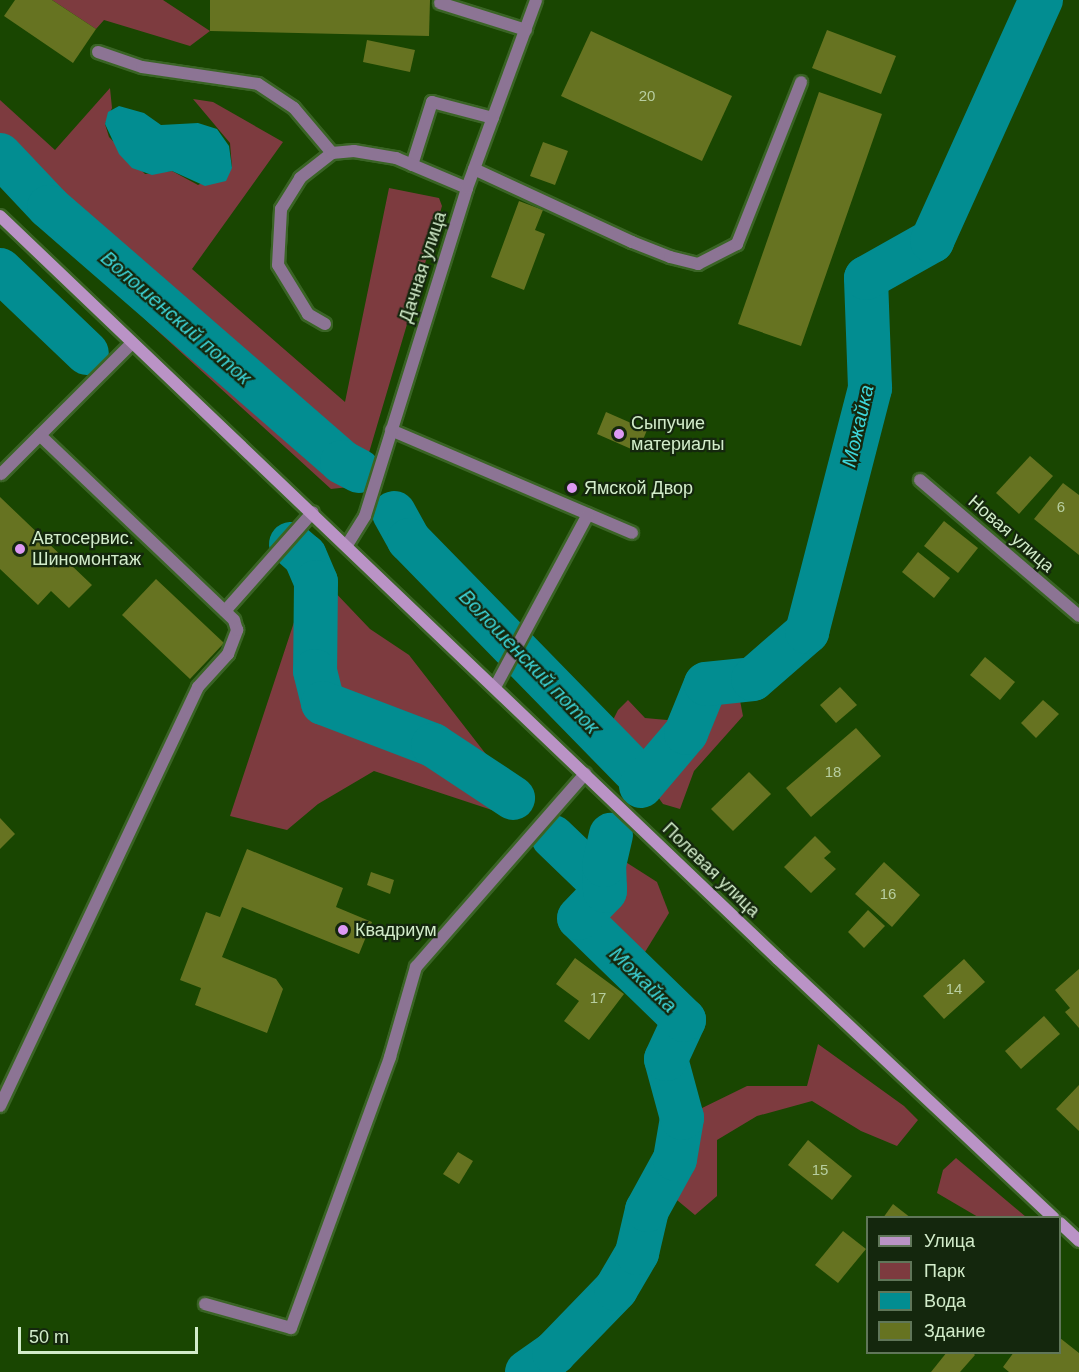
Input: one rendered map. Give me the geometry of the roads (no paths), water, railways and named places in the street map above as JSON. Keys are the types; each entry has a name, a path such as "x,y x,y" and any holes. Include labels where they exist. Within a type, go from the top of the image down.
{"main road":[{"name":"Полевая улица","path":"0,216 1052,1216"},
{"path":"1061,1225 1079,1241"}],"street":[{"name":"Дачная улица","path":"347,544 365,516 467,188 536,0"},
{"path":"440,3 526,30"},
{"path":"98,52 142,67 258,84 294,108 332,153"},
{"path":"474,169 632,242 670,258 698,264 737,244 801,82"},
{"path":"412,165 432,102 493,118"},
{"path":"325,324 308,314 291,291 279,265 277,237 281,209 300,178 332,153 354,151 412,165 467,188"},
{"path":"1,474 132,343"},
{"path":"391,430 632,533"},
{"path":"0,1106 198,687 236,642 234,620 40,435"},
{"name":"Новая улица","path":"920,480 1079,616"},
{"path":"225,611 313,512"},
{"path":"495,687 588,514"},
{"path":"205,1304 291,1328 390,1057 416,967 585,774"}],"water":[{"path":"119,106 144,113 161,125 198,123 217,129 229,146 232,168 226,181 205,186 172,171 152,175 132,168 119,154 105,124 108,112"}],"waterway":[{"name":"Можайка","path":"641,786 686,733 706,684 753,679 807,632 870,388 866,278 932,241 1041,0"},
{"name":"Волошенский поток","path":"0,155 49,207 342,462 359,471"},
{"path":"0,270 87,353"},
{"name":"Волошенский поток","path":"394,513 409,540 644,781"},
{"path":"291,544 305,556 316,582 315,671 323,703 433,745 513,798"},
{"name":"Можайка","path":"527,1372 554,1353 616,1289 637,1253 647,1210 675,1159 682,1118 666,1059 684,1020 579,918 605,891 604,865 611,835"},
{"path":"553,837 605,887"}],"place":[{"name":"Сыпучие материалы","path":"619,434"},
{"name":"Ямской Двор","path":"572,488"},
{"name":"Автосервис. Шиномонтаж","path":"20,549"},
{"name":"Квадриум","path":"343,930"}]}
